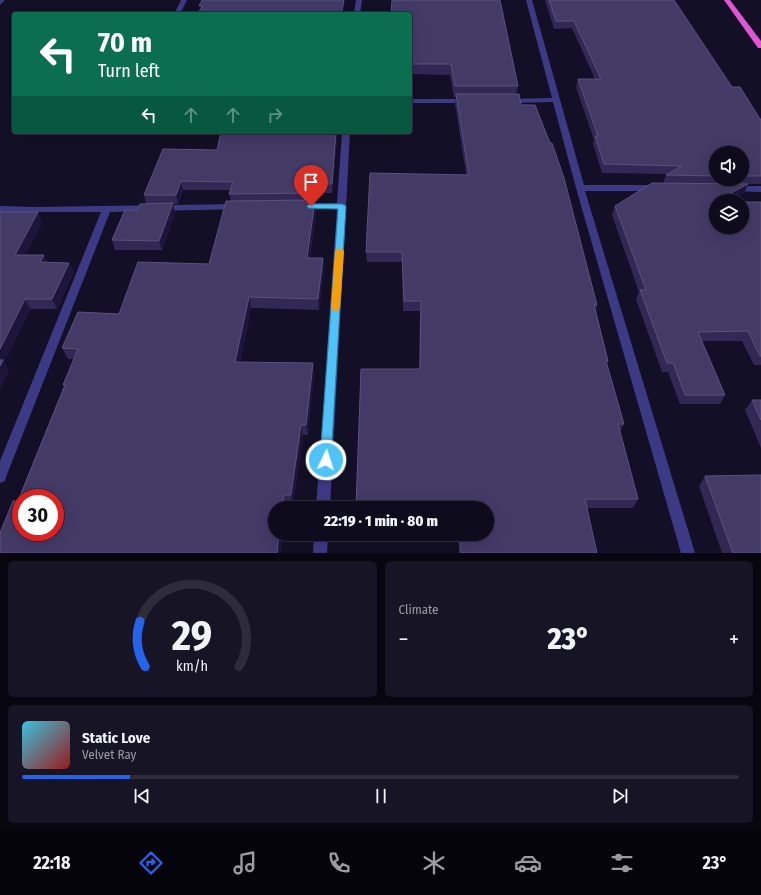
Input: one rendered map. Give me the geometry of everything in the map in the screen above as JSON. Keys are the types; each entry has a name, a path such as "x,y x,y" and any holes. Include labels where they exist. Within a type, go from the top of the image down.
{"highway":[{"path":"727,0 761,46"}],"street":[{"path":"178,12 184,0"},
{"path":"357,12 359,0"},
{"path":"529,0 580,188 688,553"},
{"path":"502,100 556,100"},
{"path":"412,101 479,101"},
{"path":"323,501 346,134"},
{"path":"580,188 667,188"},
{"path":"722,189 761,189"},
{"path":"295,207 342,206"},
{"path":"0,209 35,210 248,207"},
{"path":"0,477 107,208"},
{"path":"320,553 321,541"}],"building":[{"path":"202,0 344,0 341,12 199,12 202,6 199,6"},
{"path":"392,0 500,0 518,86 455,86 451,64 412,64 412,12 391,12"},
{"path":"549,0 674,0 732,87 740,87 761,119 761,176 749,176 749,146 709,146 709,176 666,175 682,166 604,164 595,136 598,136 578,79 601,79 574,21 556,21"},
{"path":"456,94 519,94 521,105 535,105 550,143 552,143 564,178 597,305 594,305 608,361 606,361 624,424 618,424 638,499 585,499 597,553 461,553 460,541 494,541 494,501 356,501 361,369 420,369 421,301 404,301 402,252 366,252 370,173 469,175"},
{"path":"221,134 336,134 332,184 318,184 317,193 229,194 233,182 181,181 176,195 144,195 163,149 217,150"},
{"path":"652,183 709,184 709,186 744,186 729,194 709,194 709,234 749,234 749,202 761,202 761,356 748,331 698,332 725,395 685,395 673,363 667,363 640,290 646,290 615,206"},
{"path":"315,200 307,258 323,258 318,299 249,297 235,362 313,363 306,425 301,425 291,495 284,495 284,501 268,501 268,541 278,541 277,553 0,553 0,533 12,503 12,541 64,541 64,489 23,489 78,349 62,348 78,312 119,314 138,262 209,264 226,201"},
{"path":"173,203 159,241 112,240 125,210 137,210 140,204"},
{"path":"0,212 38,212 15,255 44,255 40,262 69,263 52,299 25,299 0,349"},
{"path":"752,400 761,400 761,420"},
{"path":"761,475 761,553 733,553 705,476"}],"slow traffic":[{"path":"336,308 339,251"}],"route":[{"path":"311,206 342,206 326,460"}]}
